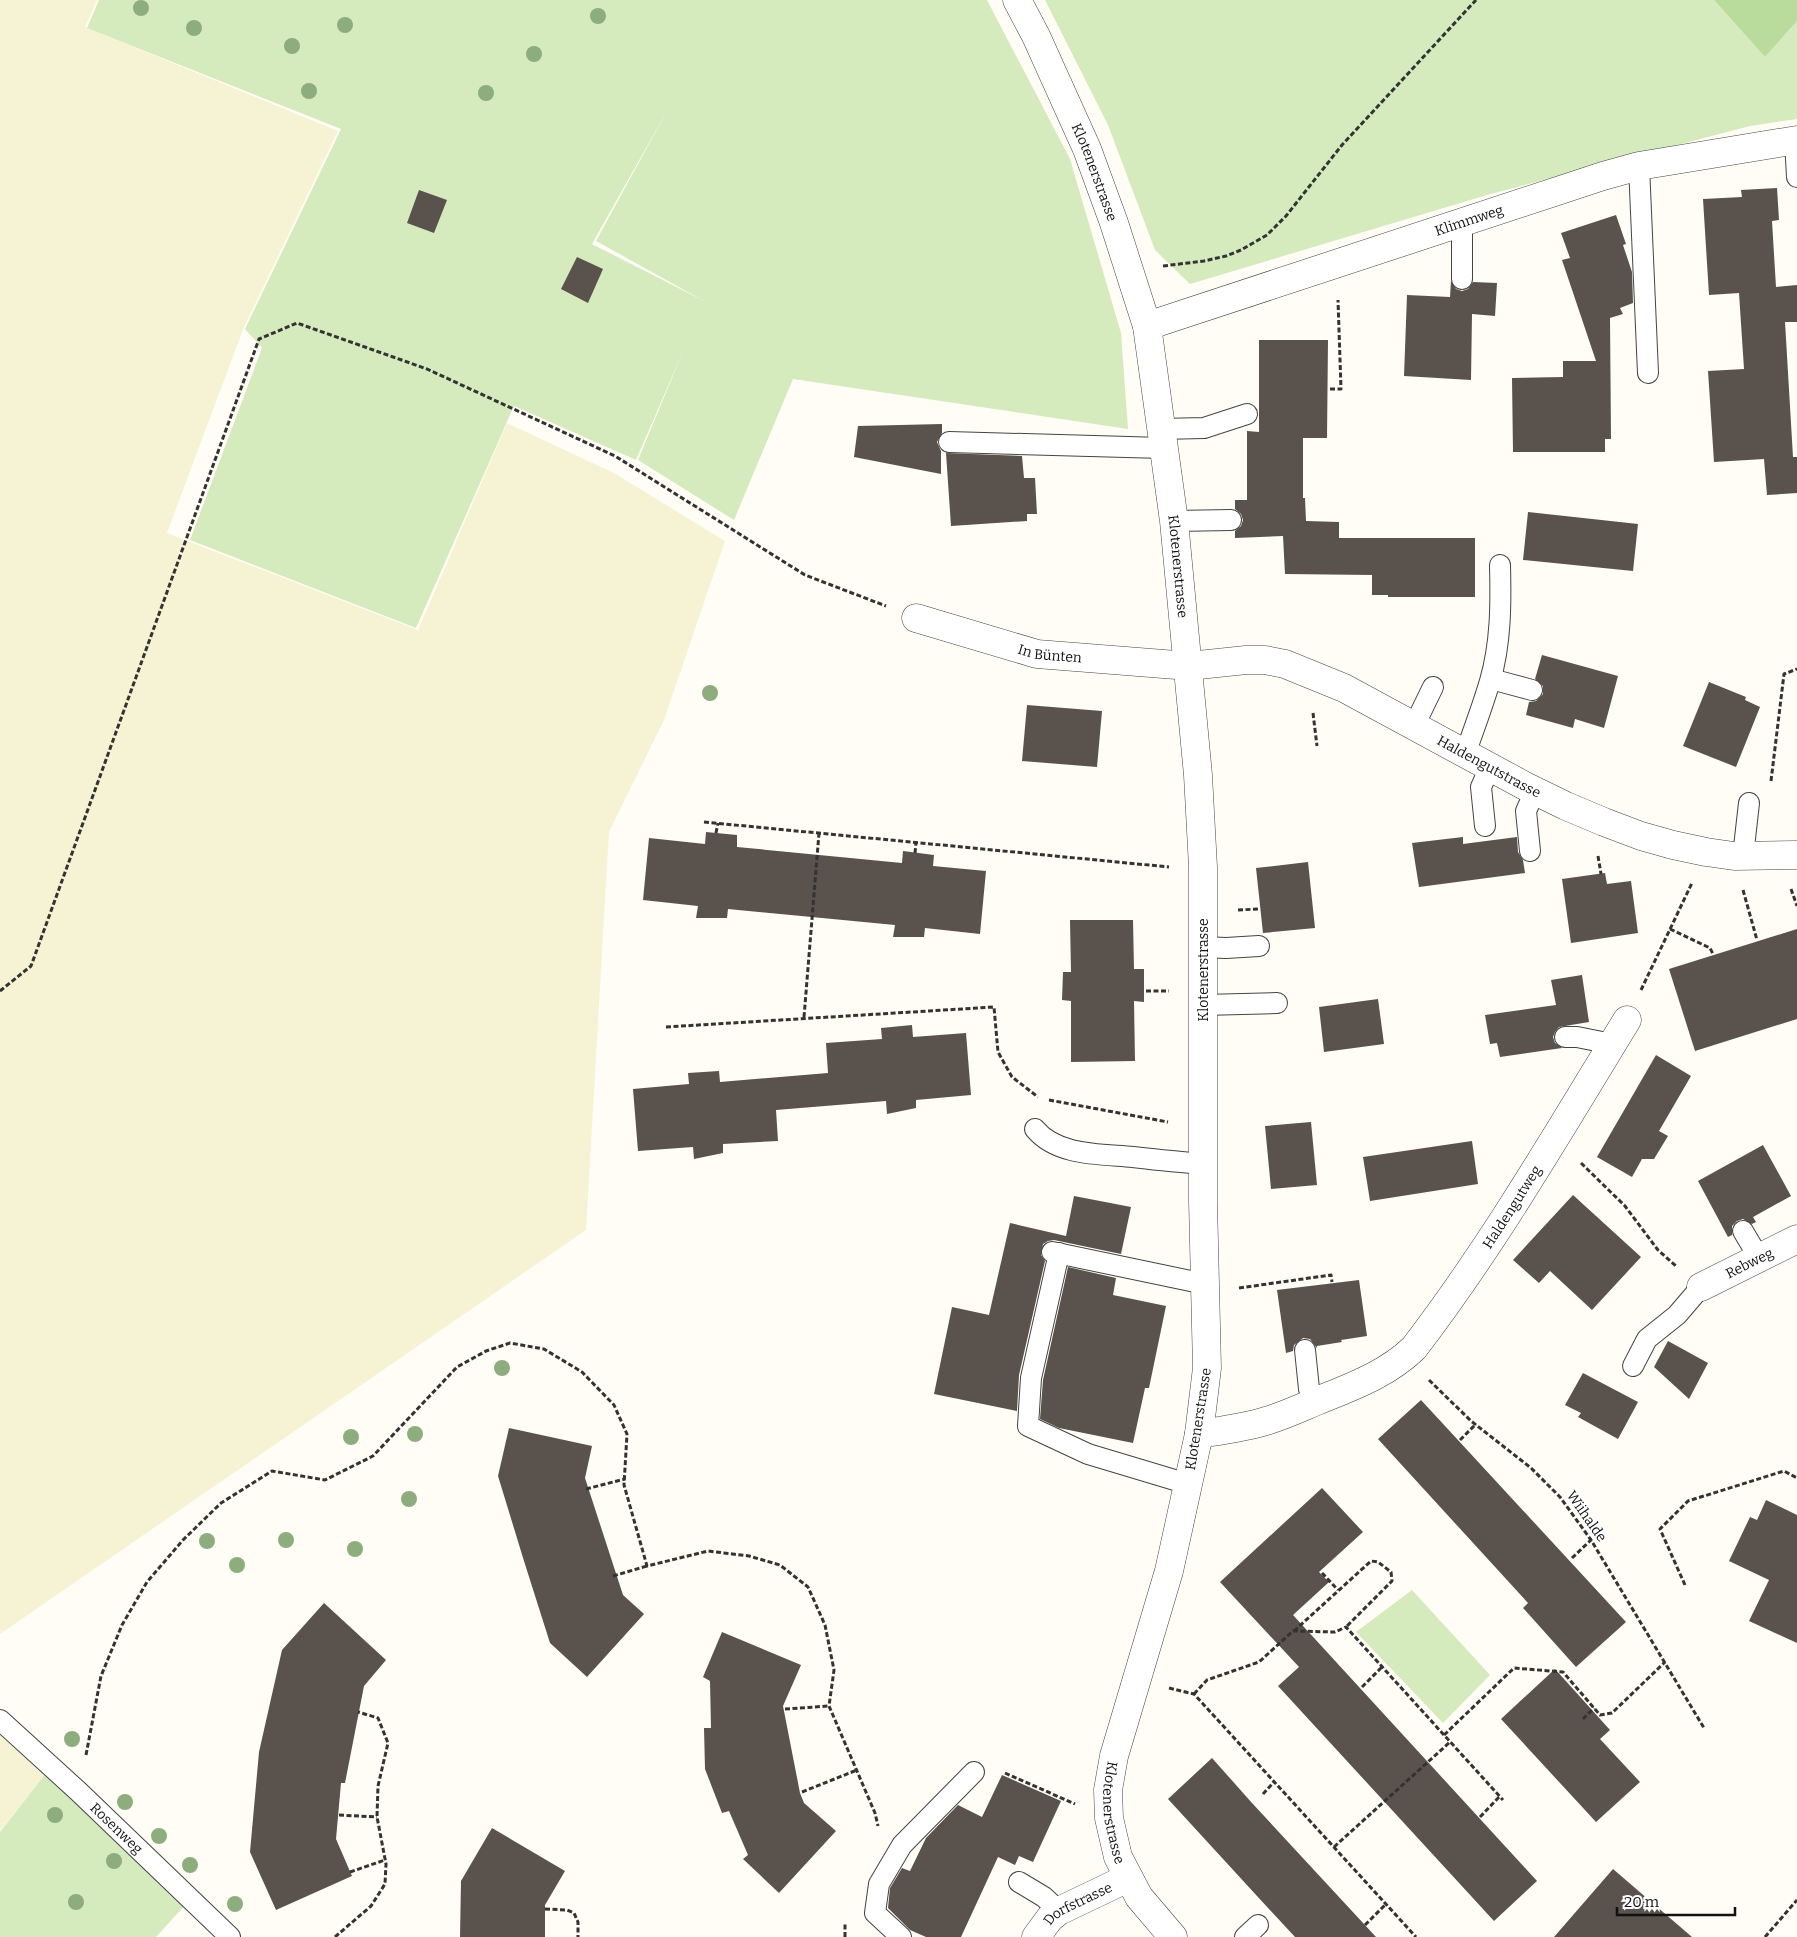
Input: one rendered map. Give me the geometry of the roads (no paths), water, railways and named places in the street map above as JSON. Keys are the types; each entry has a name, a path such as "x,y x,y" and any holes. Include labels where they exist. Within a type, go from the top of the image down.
{"street":[{"name":"Klotenerstrasse","path":"1017,0 1036,36 1087,149 1114,223 1147,326 1174,521 1199,785 1203,867 1203,1164 1208,1368 1199,1434 1169,1571 1114,1756 1108,1790 1108,1811 1118,1857 1139,1897 1173,1937"},
{"name":"Klimmweg","path":"1147,326 1603,176 1639,166 1796,140"},
{"name":"In Bünten","path":"916,618 1037,654 1188,666"},
{"name":"Haldengutstrasse","path":"1188,666 1246,660 1265,660 1285,664 1344,688 1535,791 1566,806 1640,836 1706,852 1743,856 1797,855"},
{"name":"Haldengutweg","path":"1199,1434 1259,1423 1314,1402 1366,1381 1394,1366 1414,1348 1462,1283 1555,1138 1627,1020"},
{"name":"Rebweg","path":"1701,1287 1797,1239"},
{"name":"Dorfstrasse","path":"1036,1937 1050,1918 1058,1911 1128,1878"}],"lane":[{"path":"1796,140 1797,177"},
{"path":"1639,166 1648,373"},
{"path":"1462,222 1462,279"},
{"path":"949,442 1162,439 1247,414"},
{"path":"1174,521 1231,520"},
{"path":"1465,754 1491,679 1498,640 1501,595 1500,565"},
{"path":"1491,679 1532,690"},
{"path":"1414,726 1433,687"},
{"path":"1485,826 1481,787 1490,766"},
{"path":"1530,851 1526,811 1535,791"},
{"path":"1743,856 1749,803"},
{"path":"1203,947 1259,946"},
{"path":"1203,1005 1277,1003"},
{"path":"1565,1037 1577,1037 1612,1044"},
{"path":"1035,1129 1042,1137 1058,1146 1080,1152 1203,1164"},
{"path":"1743,1231 1759,1258"},
{"path":"1188,1484 1088,1454 1028,1426 1030,1378 1055,1253 1205,1284"},
{"path":"1633,1366 1647,1339 1677,1315 1701,1287"},
{"path":"1305,1350 1309,1389 1314,1402"},
{"name":"Rosenweg","path":"0,1720 78,1791 230,1937"},
{"path":"901,1937 875,1913 879,1884 902,1845 974,1772"},
{"path":"1019,1882 1044,1897 1058,1911"}]}
